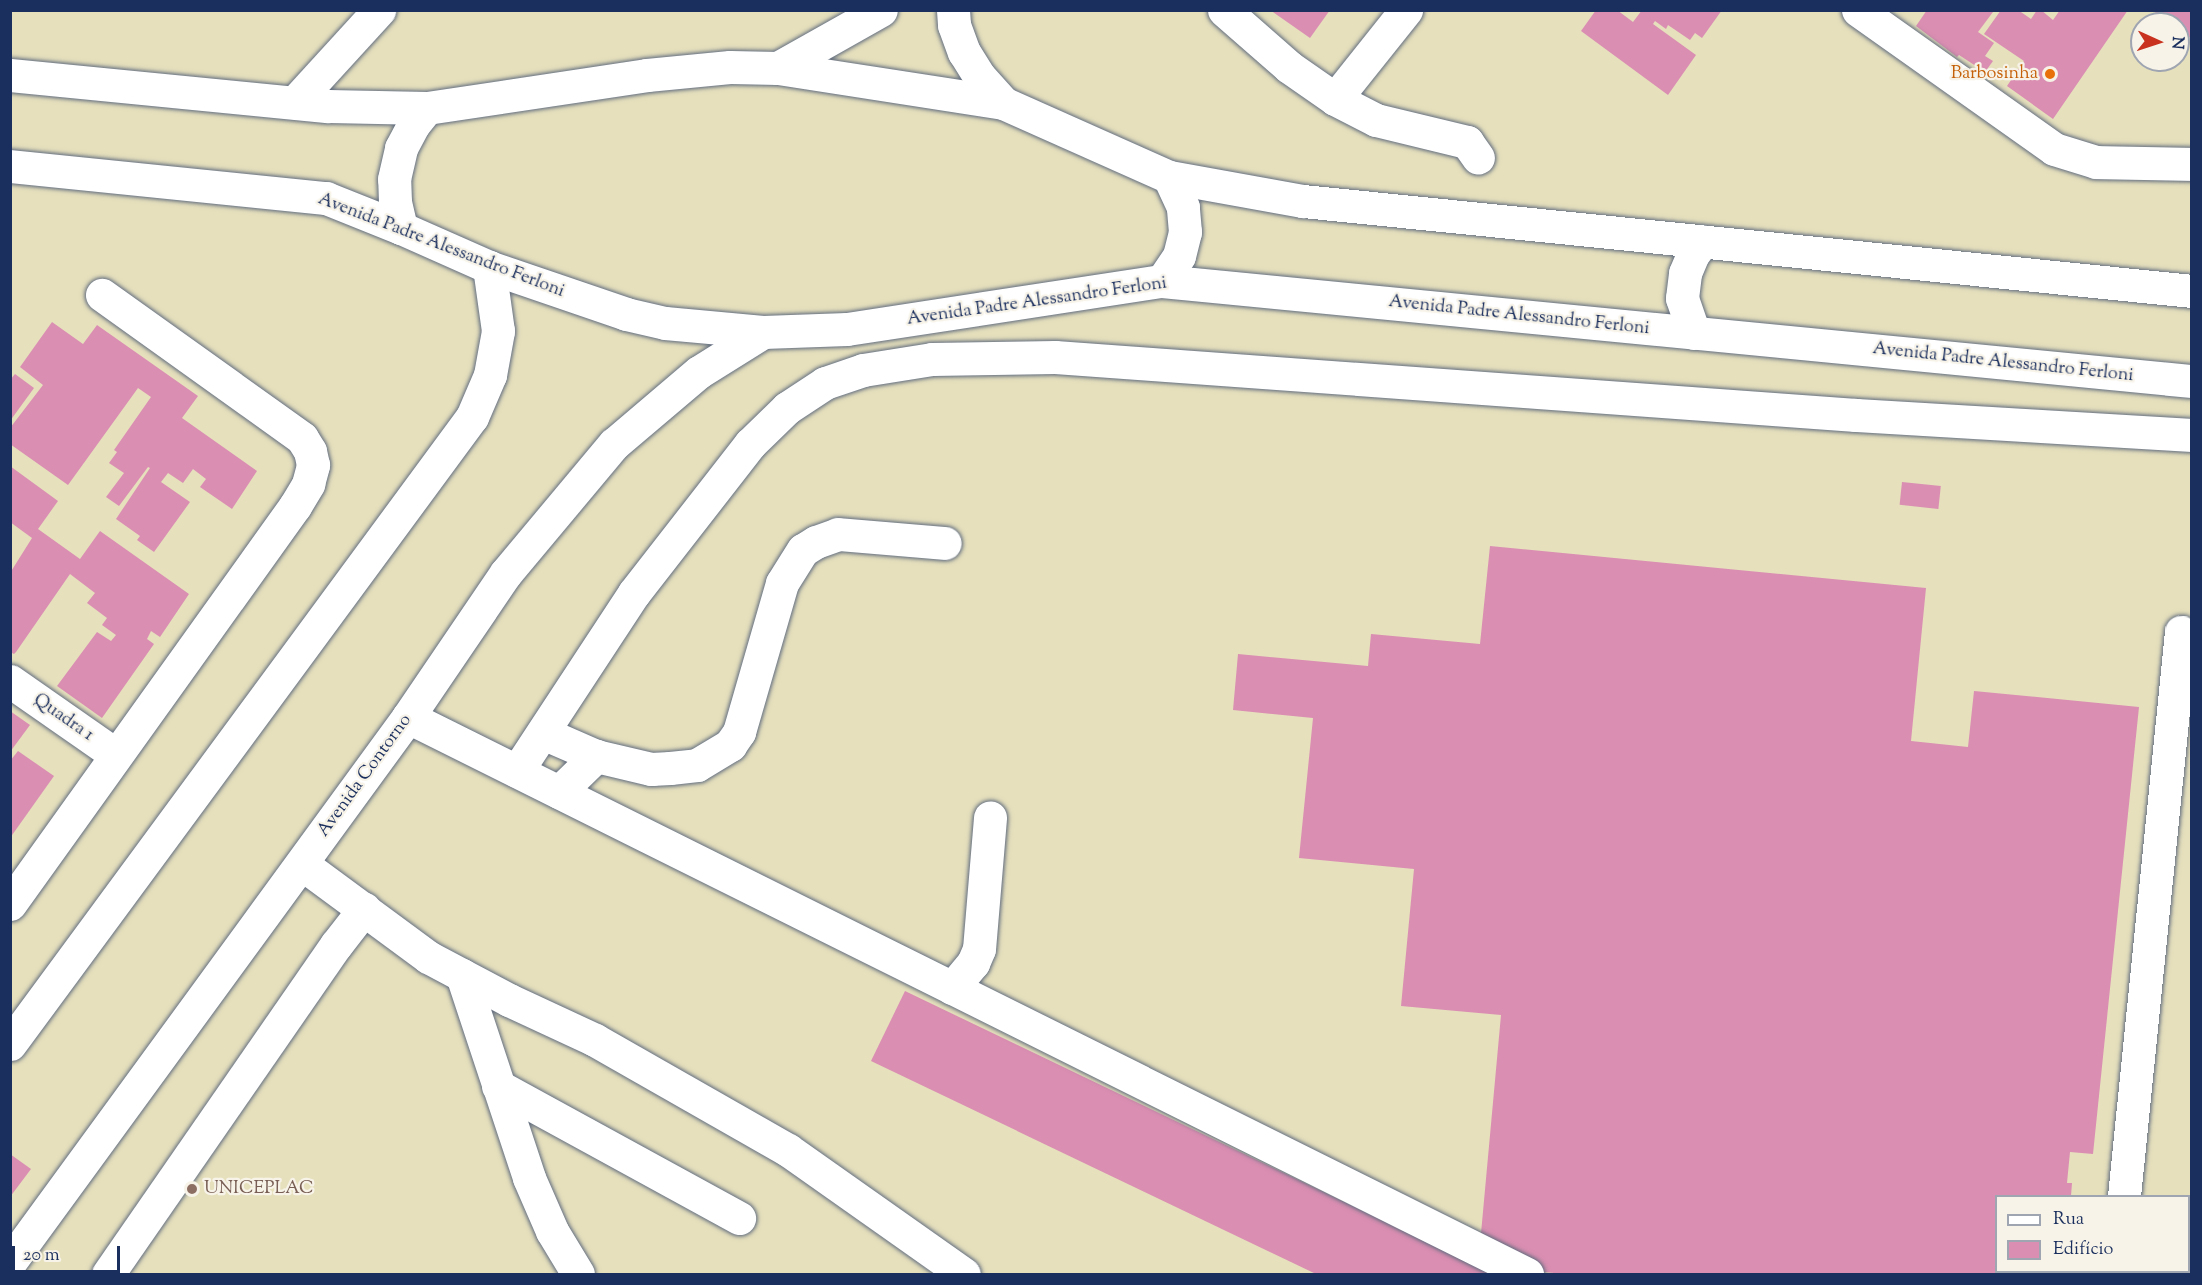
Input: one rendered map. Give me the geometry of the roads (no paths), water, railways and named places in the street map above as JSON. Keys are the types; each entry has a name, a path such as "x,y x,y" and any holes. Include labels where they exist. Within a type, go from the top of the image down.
{"main road":[{"path":"295,102 379,10"},
{"path":"778,68 881,10"},
{"path":"953,10 954,25 964,52 979,76 1003,103"},
{"path":"1224,10 1289,67 1335,99 1376,120 1467,142 1478,158"},
{"path":"1335,99 1406,10"},
{"path":"1879,16 2054,149 2096,162 2192,164"},
{"path":"10,75 328,106 428,108 647,75 730,67 778,68 1003,103 1169,177 1303,201 2192,291"},
{"path":"401,228 395,202 394,179 401,148 413,125 428,108"},
{"name":"Avenida Padre Alessandro Ferloni","path":"10,166 326,198 489,267 626,314 665,323 763,333 847,329 1162,281 2192,381"},
{"path":"1162,281 1179,256 1185,232 1183,207 1169,177"},
{"path":"1694,333 1682,298 1685,273 1693,254 1703,241"},
{"path":"10,1044 472,417 490,375 498,331 489,267"},
{"path":"10,904 295,506 308,484 313,465 310,451 302,438 102,295"},
{"name":"Avenida Contorno","path":"10,1262 408,717 506,573 614,444 699,372 763,333"},
{"path":"517,771 634,593 750,444 787,408 825,383 863,370 932,359 1055,357 1868,416 2192,435"},
{"path":"543,734 596,756 651,769 697,765 730,745 739,732 782,583 803,550 816,542 838,534 945,543"},
{"path":"2124,1195 2181,632"},
{"name":"Quadra 1","path":"10,681 116,754"},
{"path":"408,717 1527,1275"},
{"path":"559,792 596,756"},
{"path":"951,988 973,963 979,949 990,817"},
{"path":"302,864 429,957 509,1000 595,1040 788,1150 964,1275"},
{"path":"108,1275 364,909"},
{"path":"462,975 529,1178 552,1231 578,1275"},
{"path":"498,1086 740,1218"}],"place":[{"name":"Barbosinha","path":"2050,74"},
{"name":"UNICEPLAC","path":"192,1189"}]}
